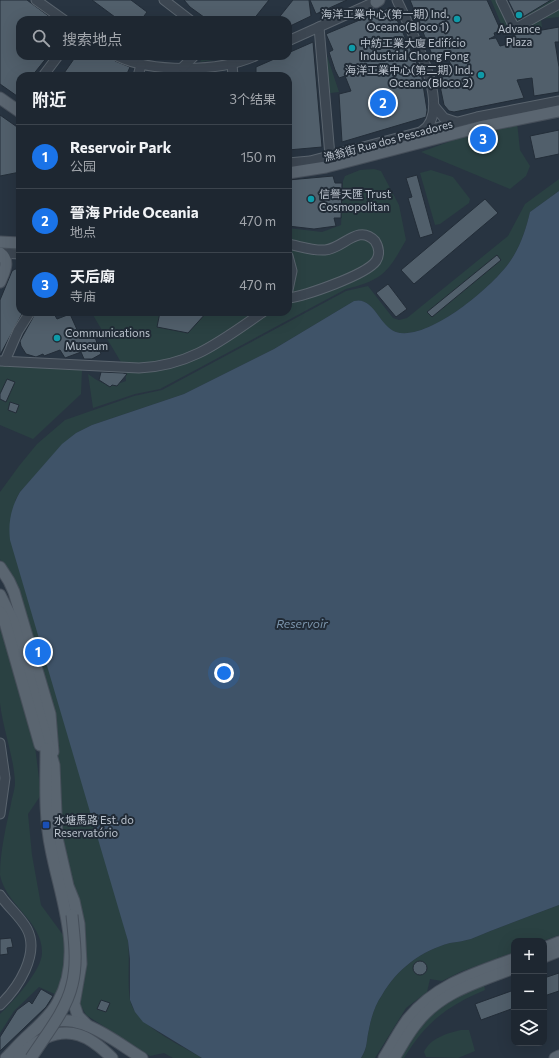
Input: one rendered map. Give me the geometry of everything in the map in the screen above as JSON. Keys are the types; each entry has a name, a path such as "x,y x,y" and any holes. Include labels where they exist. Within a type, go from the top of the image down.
{"main road":[{"path":"0,98 16,108"},
{"name":"漁翁街 Rua dos Pescadores","path":"292,172 326,167 480,127 559,111"},
{"path":"0,242 16,243"},
{"path":"0,253 5,258 7,265 0,282"},
{"path":"0,568 4,579 0,594 13,621 41,715 46,738 58,838 68,886 72,915 75,958 72,986 63,1007 31,1058"},
{"path":"0,568 12,586 50,714 53,737 47,818 50,847 65,908 70,962 64,990 58,1003 49,1015 6,1058"},
{"path":"0,612 4,619 30,706 50,765"},
{"path":"68,886 74,901 79,922 81,954 80,978 74,1004 78,1016 87,1025 142,1058"},
{"path":"547,947 559,942"},
{"path":"547,956 559,951"},
{"path":"384,1058 409,1018 432,995 461,979 511,960"},
{"path":"394,1058 416,1023 438,1002 467,986 511,969"},
{"path":"32,1032 54,1021 71,1020 87,1025"},
{"path":"19,1058 26,1050 42,1039 69,1033 79,1035 94,1042 112,1058"},
{"path":"100,1033 130,1058"},
{"path":"555,1058 559,1056"}],"street":[{"path":"36,0 58,16"},
{"path":"164,0 173,4 186,16"},
{"path":"397,0 427,67 434,106 434,116 430,123 425,129 417,132"},
{"path":"501,0 513,25 518,27 559,4"},
{"path":"292,39 378,1"},
{"path":"319,27 330,156"},
{"path":"46,72 55,60"},
{"path":"128,60 141,65 160,68 232,64 244,60"},
{"path":"183,67 190,60"},
{"path":"232,64 233,72"},
{"path":"139,72 141,65"},
{"name":"漁翁街 Rua dos Pescadores","path":"292,163 310,161 417,132 559,101"},
{"path":"434,106 446,120 459,122"},
{"path":"292,245 325,250 356,236 363,235 374,240 379,251 378,258 373,264 343,281 292,297"},
{"path":"0,253 16,254"},
{"path":"27,316 2,361 139,368 162,366 184,361 203,352 257,316"},
{"path":"0,743 3,760 4,782 0,814"},
{"path":"0,895 24,924 29,935 31,947 16,987 0,1005"}],"green space":[{"path":"491,0 507,0 514,16 550,0 559,0 559,17 541,19 542,27 505,33"},
{"path":"322,41 339,92 322,94"},
{"path":"201,60 214,60 200,62"},
{"path":"517,122 520,150 530,166 526,176 510,189 421,152 462,137"},
{"path":"374,169 381,171 399,205 406,240 394,260 383,273 368,282 346,289 160,389 135,394 93,408 88,374 106,384 115,384 126,381 125,369 94,316 292,316 292,228 322,232 341,225 343,181 345,176 360,170"},
{"path":"431,170 453,177 470,199 469,203 440,224 435,225 420,173"},
{"path":"559,179 559,191 530,212 525,231 515,254 503,271 460,309 442,320 425,328 409,333 396,332 385,324 367,303 354,301 274,349 184,394 92,425 76,433 62,445 20,492 15,501 128,941 130,1000 140,1018 149,1026 171,1041 202,1058 173,1058 164,1053 150,1056 86,1015 79,1002 82,923 64,844 56,726 10,579 0,559 0,492 37,444 65,420 134,396 162,390 346,291 368,286 393,318 399,320 407,318 508,236 525,204"},
{"path":"0,364 82,370 81,394 33,439 0,425"},
{"path":"0,618 35,746 41,795 28,814 32,855 41,905 66,939 63,978 57,995 39,987 14,1011 0,1033 0,1014 19,994 32,977 41,960 42,953 41,942 37,932 31,922 9,896 0,875 1,857 15,783 13,763 3,723 0,703"},
{"path":"559,905 559,935 547,940 547,938 511,938 511,953 460,972 442,981 430,979 427,992 406,1008 375,1058 361,1058 366,1047 371,1020 377,1003 388,986 402,969 420,956 439,946 471,939"},
{"path":"483,980 485,990 459,1002 438,1016 412,1045 404,1058 397,1058 412,1032 438,1004"},
{"path":"461,1030 469,1030 475,1051 458,1058 426,1057 424,1052 430,1043 440,1037"}],"water":[{"name":"Reservoir","path":"559,191 559,905 471,939 439,946 411,962 395,977 377,1003 371,1020 366,1047 361,1058 202,1058 143,1022 135,1012 130,1000 130,959 128,941 10,540 9,527 14,504 20,492 62,444 76,433 92,425 184,394 274,349 354,301 367,303 390,329 396,332 409,333 425,328 442,320 460,309 503,271 515,254 525,231 530,212"}],"building":[{"path":"0,0 27,0 49,16 16,16 16,60 45,60 35,72 16,72 16,95 0,84"},
{"path":"92,0 131,0 147,12 144,16 114,16"},
{"path":"184,0 269,0 256,16 202,16 190,7"},
{"path":"293,0 309,0 311,16 292,25 292,16 280,16"},
{"path":"310,0 347,0 316,14"},
{"path":"410,0 487,0 501,31 494,33 495,36 489,39 496,38 500,46 516,42 514,35 559,27 559,42 555,42 559,67 559,92 534,96 532,78 517,80 524,98 454,112 449,111 444,105 438,76 440,73 452,68 446,52 433,57"},
{"name":"Advance Plaza","path":"508,0 551,0 518,20"},
{"path":"391,7 421,72 427,110 426,117 342,142 339,94 351,91 345,76 339,78 335,70 329,52 333,50 326,34"},
{"path":"313,42 322,147 292,150 292,72 256,72 256,67 272,60 292,60 292,51"},
{"path":"73,60 114,60 130,67 128,72 65,72"},
{"path":"0,115 16,126 16,173 0,176"},
{"path":"559,130 559,154 535,159 530,136"},
{"path":"495,131 496,142 472,146 471,137"},
{"path":"417,175 433,234 420,238 408,198 412,197 406,178"},
{"name":"信譽天匯 Trust Cosmopolitan","path":"333,176 335,183 342,183 341,218 334,218 336,226 314,229 292,226 292,180"},
{"path":"485,199 498,213 414,284 401,270"},
{"path":"497,255 501,260 432,317 427,312"},
{"path":"16,269 16,316 21,316 0,355 0,300 12,271"},
{"path":"388,284 407,309 396,317 376,293"},
{"name":"Communications Museum","path":"34,316 55,316 57,319 65,316 71,316 79,334 92,329 101,354 92,359 84,359 81,352 65,358 60,350 44,356 43,354 36,357 26,354 20,341"},
{"path":"159,316 203,316 188,333 157,327"},
{"path":"101,372 127,374 117,386 112,385 110,387 99,380"},
{"path":"7,379 15,382 6,402 0,399 0,394"},
{"path":"10,402 19,405 16,413 8,410"},
{"path":"11,938 13,947 7,948 8,954 0,955 0,939"},
{"path":"417,961 423,961 427,965 427,971 423,975 417,975 413,971 413,965"},
{"path":"559,973 559,991 547,995 547,977"},
{"path":"41,989 53,996 46,1007 0,1051 0,1037 17,1010 29,1001 32,1004"},
{"path":"511,991 511,1009 481,1020 475,1004"},
{"path":"101,1000 110,1003 106,1012 97,1009"}],"place":[{"name":"Advance Plaza","path":"519,15"},
{"name":"海洋工業中心(第一期) Ind. Oceano(Bloco 1)","path":"457,19"},
{"name":"中紡工業大廈 Edifício Industrial Chong Fong","path":"352,48"},
{"name":"海洋工業中心(第二期) Ind. Oceano(Bloco 2)","path":"481,75"},
{"name":"晉海 Pride Oceania","path":"383,103"},
{"name":"天后廟","path":"483,139"},
{"name":"信譽天匯 Trust Cosmopolitan","path":"311,199"},
{"name":"Communications Museum","path":"57,338"},
{"name":"Reservoir Park","path":"38,652"},
{"name":"水塘馬路 Est. do Reservatório","path":"46,825"}]}
